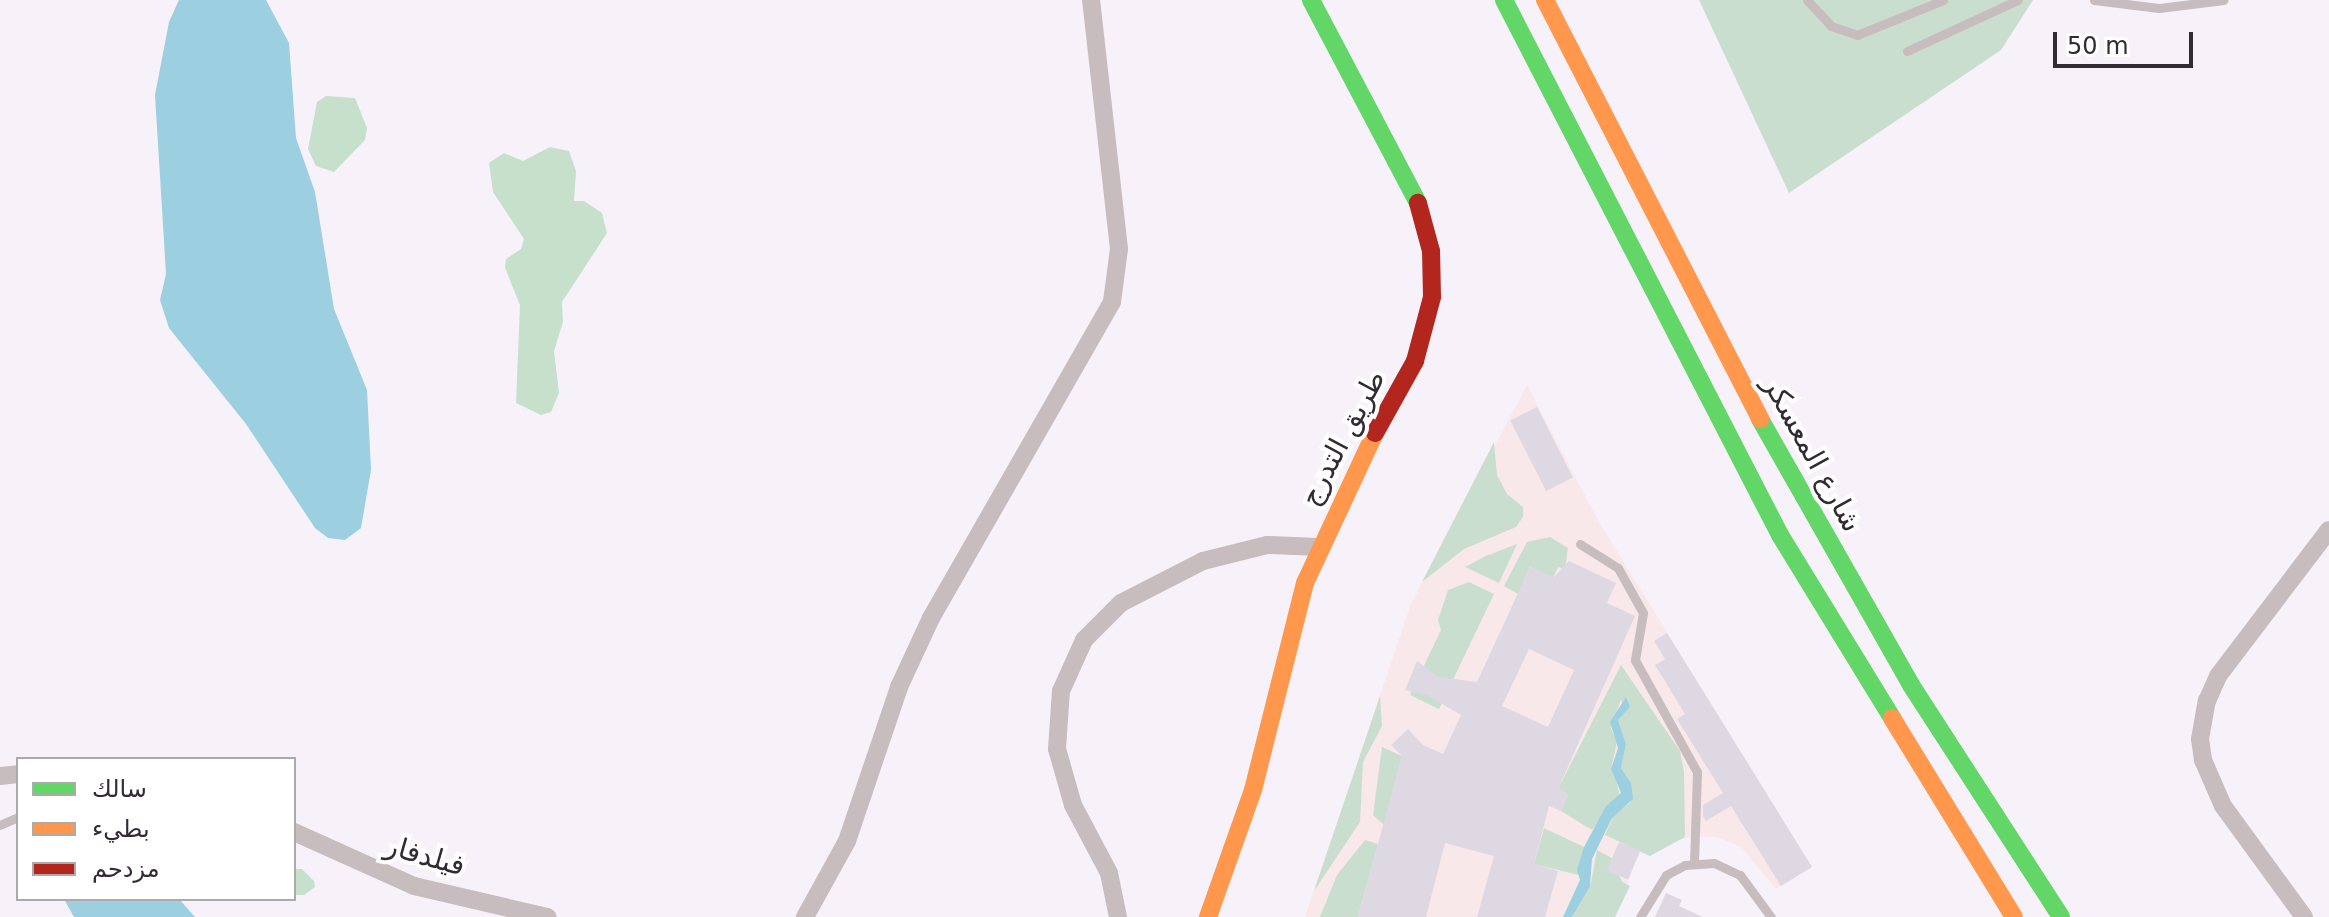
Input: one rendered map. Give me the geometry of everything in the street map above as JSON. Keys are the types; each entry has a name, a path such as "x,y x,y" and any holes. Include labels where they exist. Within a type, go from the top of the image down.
{"main road":[{"name":"طريق التدرج","path":"1208,917 1253,790 1294,620 1319,547 1360,459 1415,361 1428,320 1433,274 1427,229 1414,186 1311,0"},
{"path":"1504,0 1780,535 2014,917"},
{"name":"شارع المعسكر","path":"1545,0 1776,450 1911,685 2061,917"}],"street":[{"path":"805,917 847,841 899,687 931,618 1099,329 1116,288 1119,249 1091,0"},
{"path":"2304,917 2223,806 2207,773 2200,739 2218,676 2327,534"},
{"path":"1118,917 1109,873 1073,805 1057,749 1061,691 1084,640 1121,603 1203,561 1267,545 1319,547"},
{"name":"فيلدفار","path":"296,833 414,886 547,917"}],"lane":[{"path":"1807,0 1831,26 1857,35 1943,0"},
{"path":"1907,51 2018,0"},
{"path":"2094,0 2159,8 2224,0"},
{"path":"1580,544 1618,568 1643,613 1635,660 1697,772 1694,863"},
{"path":"1640,917 1666,875 1694,863 1714,863 1740,875 1771,917"}],"shaded area":[{"path":"1527,385 1599,522 1812,867 1776,889 1741,847 1717,837 1689,837 1666,844 1650,856 1639,852 1615,917 1305,917 1411,604"}],"green space":[{"path":"1699,0 2033,0 2001,50 1789,193"},
{"path":"326,96 355,98 367,128 365,140 334,172 316,166 308,149 317,102"},
{"path":"550,147 569,151 576,171 574,201 584,201 602,213 607,233 562,302 563,322 554,351 559,393 551,412 541,415 516,403 520,305 505,268 506,259 521,249 524,239 493,192 489,163 504,153 523,161"},
{"path":"1494,442 1497,475 1507,494 1523,507 1523,517 1516,527 1464,549 1422,582"},
{"path":"1550,537 1568,548 1565,569 1558,567 1553,578 1530,567 1518,594 1504,586 1527,542"},
{"path":"1517,544 1499,583 1465,567 1486,556"},
{"path":"1469,582 1494,594 1439,709 1410,695 1441,630 1438,620 1448,590"},
{"path":"1621,665 1680,751 1684,772 1685,837 1650,856 1605,835 1614,814 1630,803 1631,783 1621,768 1626,744 1618,720 1626,710 1621,700 1611,728 1617,742 1612,765 1620,796 1592,830 1561,811 1568,794 1558,789"},
{"path":"1380,696 1382,726 1363,762 1360,822 1314,891"},
{"path":"1382,747 1402,756 1384,825 1373,815"},
{"path":"1544,828 1584,847 1579,875 1534,864"},
{"path":"1365,840 1378,844 1358,917 1320,917 1337,875"},
{"path":"1597,850 1612,858 1622,882 1630,886 1615,917 1572,917 1591,883"},
{"path":"296,869 302,869 314,881 315,887 304,895 296,895"}],"water":[{"path":"179,0 266,0 289,43 296,138 315,192 334,309 367,390 371,470 361,528 345,540 328,538 315,528 246,424 169,328 160,300 166,274 155,95 169,22"},
{"path":"1626,697 1630,707 1618,720 1626,744 1621,768 1631,783 1633,799 1612,818 1592,859 1590,886 1572,917 1563,917 1580,880 1577,870 1584,847 1606,806 1621,793 1611,769 1618,748 1610,722"},
{"path":"65,901 181,901 195,917 74,917"}],"building":[{"path":"1537,407 1573,477 1546,491 1510,421"},
{"path":"1569,561 1616,583 1607,603 1635,616 1558,789 1569,794 1561,811 1549,806 1534,864 1558,871 1545,917 1477,917 1494,856 1445,843 1426,917 1358,917 1402,756 1391,745 1408,729 1423,745 1443,754 1461,715 1429,696 1405,690 1417,661 1438,677 1477,682 1530,567 1553,578","holes":["1529,649 1574,670 1548,727 1502,706"]},
{"path":"1667,633 1812,867 1781,886 1731,806 1706,821 1703,816 1703,805 1723,793 1677,719 1685,714 1655,665 1665,659 1654,641"},
{"path":"1619,842 1640,851 1628,880 1607,871"},
{"path":"1666,893 1682,900 1679,906 1703,917 1655,917"}],"traffic: fast":[{"path":"1311,0 1418,203"},
{"path":"1504,0 1780,535 1892,718"},
{"path":"1760,419 1911,685 2061,917"}],"traffic: slow":[{"path":"1545,0 1760,419"},
{"path":"1208,917 1253,790 1305,583 1375,433"},
{"path":"1892,718 2014,917"}],"traffic: jam":[{"path":"1375,433 1415,361 1432,297 1431,251 1418,203"}]}
